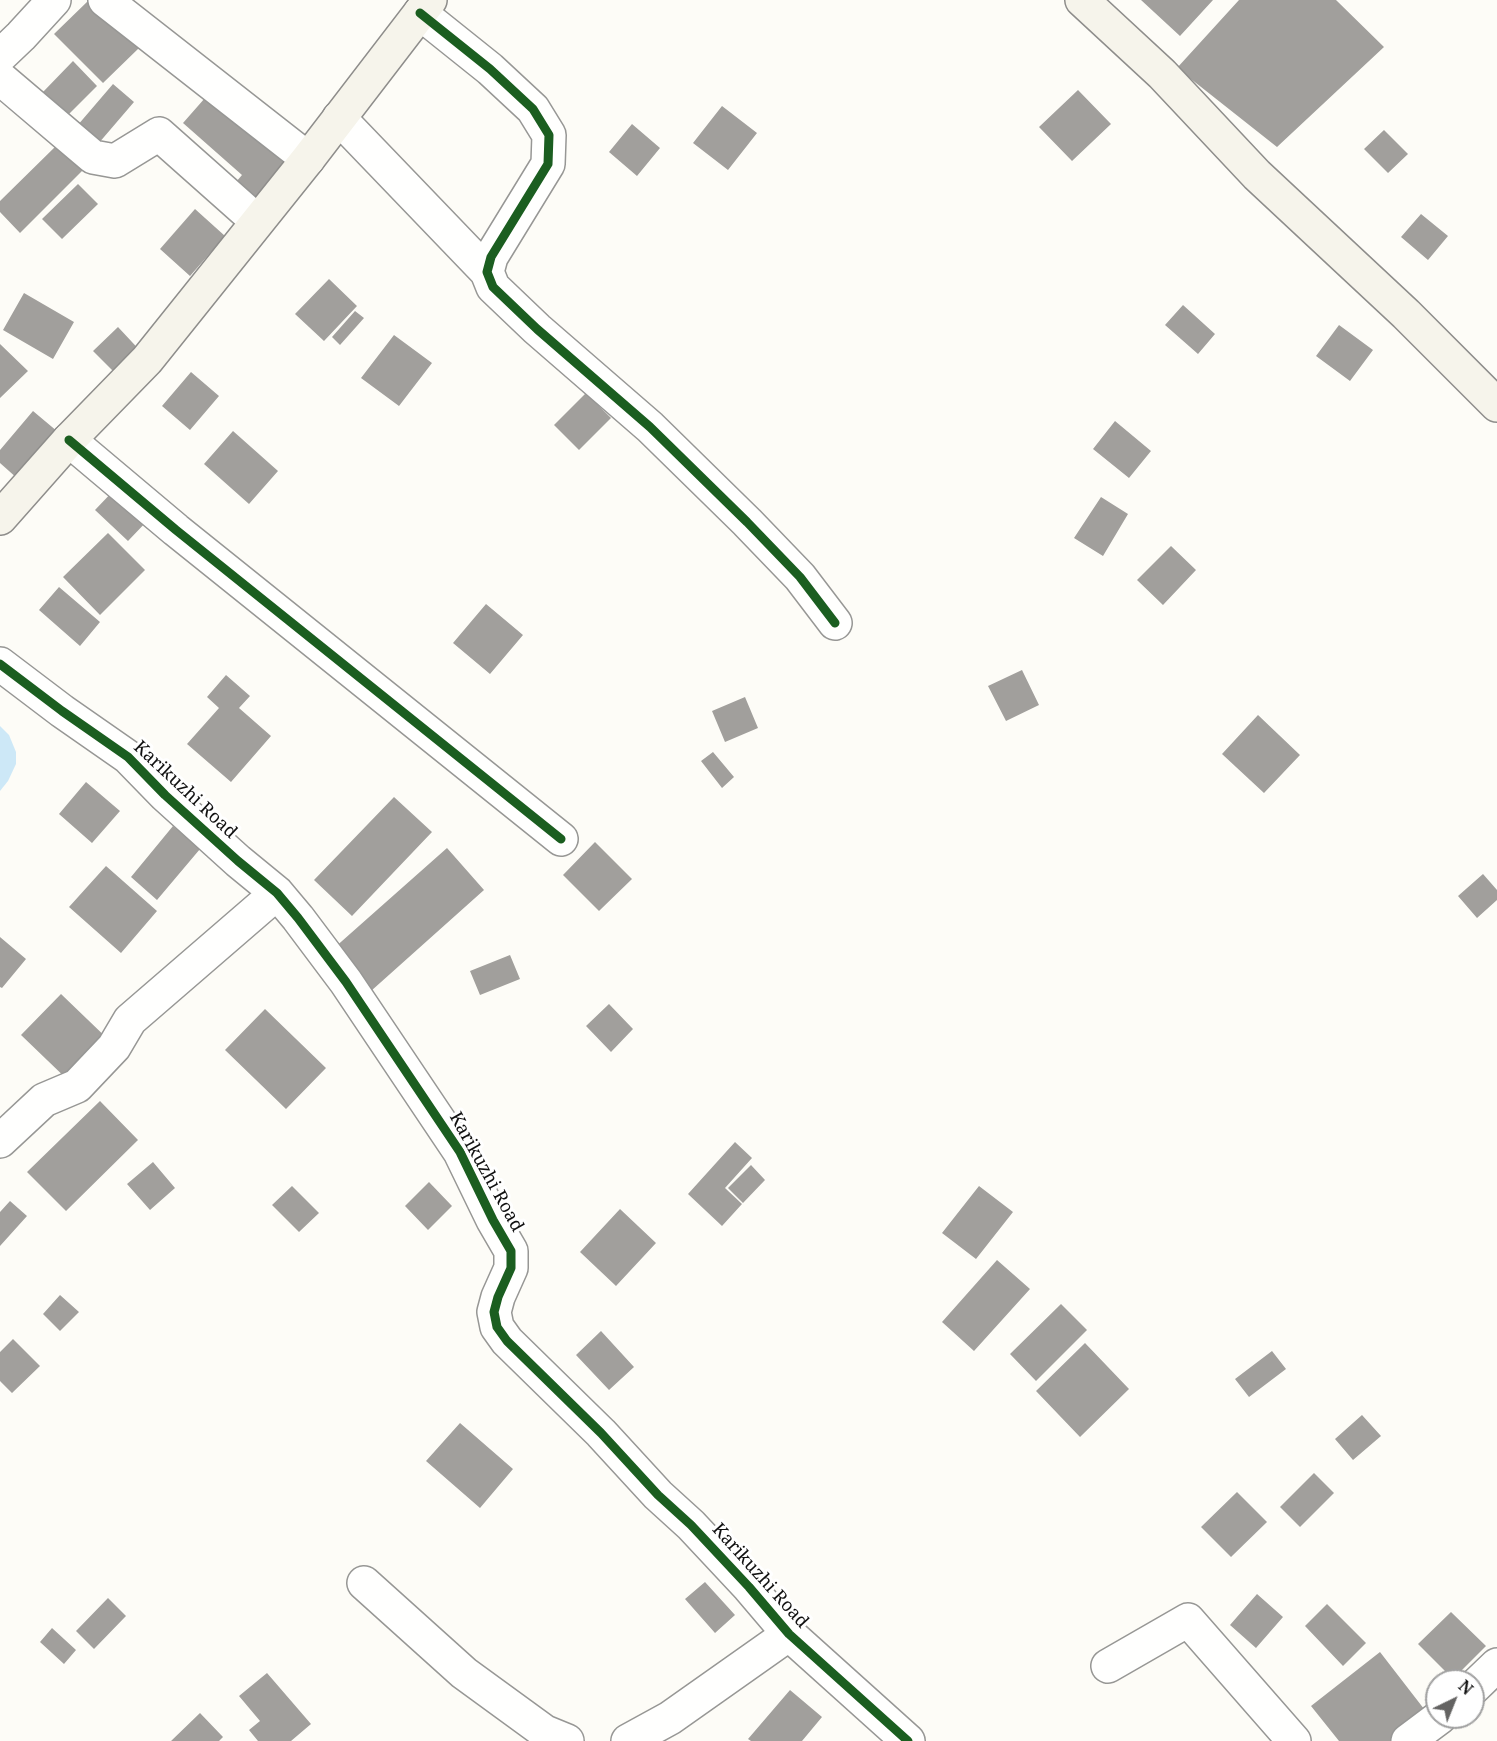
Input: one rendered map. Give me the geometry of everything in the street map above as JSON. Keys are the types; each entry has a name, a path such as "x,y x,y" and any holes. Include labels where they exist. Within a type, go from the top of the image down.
{"main road":[{"path":"1082,0 1162,74 1257,175 1495,400"},
{"path":"0,518 69,440 147,360 308,159 425,7"}],"street":[{"path":"0,56 54,0"},
{"path":"105,0 308,159"},
{"path":"425,7 533,109 549,135 548,164 491,256 487,272"},
{"path":"0,78 93,158 115,160 159,134 257,221"},
{"path":"339,118 487,272 493,287 537,329 650,427 747,522 800,578 835,623"},
{"path":"69,440 185,537 561,839"},
{"name":"Karikuzhi Road","path":"0,664 128,757 173,802 277,893 345,982 460,1152 493,1220 511,1251 511,1268 494,1312 497,1328 514,1349 601,1433 658,1495 691,1525 789,1634 908,1741"},
{"path":"0,1141 44,1100 77,1086 114,1047 130,1020 277,893"},
{"path":"364,1583 464,1673 545,1732 567,1741"},
{"path":"1108,1666 1188,1620 1294,1741"},
{"path":"628,1741 670,1718 789,1634"},
{"path":"1485,1676 1497,1665"},
{"path":"1408,1741 1425,1728"}],"water":[{"path":"0,726 9,735 16,752 16,764 0,791"}],"building":[{"path":"89,0 139,48 103,83 54,34"},
{"path":"1141,0 1213,0 1180,36"},
{"path":"1239,0 1336,0 1384,47 1277,147 1177,68"},
{"path":"73,61 97,86 66,117 42,93"},
{"path":"113,84 134,102 98,144 77,126"},
{"path":"212,90 296,164 255,211 230,189 242,175 183,123"},
{"path":"1078,90 1111,124 1072,161 1039,127"},
{"path":"722,106 757,133 728,170 693,143"},
{"path":"632,124 660,148 637,176 609,152"},
{"path":"1384,130 1408,154 1388,173 1364,149"},
{"path":"58,144 83,170 20,233 0,212 0,201"},
{"path":"78,184 98,204 62,239 42,219"},
{"path":"195,209 225,236 190,276 160,249"},
{"path":"1421,214 1448,236 1428,260 1401,237"},
{"path":"329,279 357,306 324,341 295,314"},
{"path":"24,293 74,322 53,359 3,330"},
{"path":"1183,305 1215,334 1198,354 1165,325"},
{"path":"355,311 364,318 340,345 332,337"},
{"path":"1339,325 1373,350 1350,381 1316,356"},
{"path":"118,327 146,357 122,380 93,351"},
{"path":"394,335 432,363 399,406 361,378"},
{"path":"0,344 28,371 0,398"},
{"path":"191,372 219,396 190,430 162,406"},
{"path":"586,393 611,418 579,450 554,425"},
{"path":"33,411 58,432 18,479 0,463 0,450"},
{"path":"1115,421 1151,451 1129,478 1093,449"},
{"path":"233,431 278,471 249,504 204,464"},
{"path":"116,488 149,519 128,541 95,510"},
{"path":"1101,497 1128,514 1103,556 1074,538"},
{"path":"108,533 145,570 100,615 63,577"},
{"path":"1171,546 1196,570 1163,605 1137,580"},
{"path":"59,587 100,622 80,646 39,610"},
{"path":"486,604 523,635 490,674 453,643"},
{"path":"1022,670 1039,705 1006,721 988,686"},
{"path":"226,675 250,696 239,708 271,736 231,782 187,744 219,708 207,697"},
{"path":"745,697 758,728 725,742 712,711"},
{"path":"1258,715 1300,755 1264,793 1222,754"},
{"path":"713,752 734,777 722,788 701,761"},
{"path":"86,782 120,811 92,843 59,814"},
{"path":"394,797 432,832 352,916 314,880"},
{"path":"173,826 200,849 157,900 131,877"},
{"path":"595,842 632,879 599,911 563,875"},
{"path":"447,848 484,890 371,991 333,949"},
{"path":"106,866 157,911 121,953 69,907"},
{"path":"1483,874 1497,890 1497,900 1477,918 1458,896"},
{"path":"0,937 26,959 2,988 0,987"},
{"path":"510,955 520,979 480,995 470,971"},
{"path":"61,994 113,1044 73,1085 21,1035"},
{"path":"609,1004 633,1029 611,1052 586,1026"},
{"path":"265,1009 326,1068 286,1109 225,1050"},
{"path":"100,1101 138,1140 66,1211 27,1172"},
{"path":"735,1142 752,1158 725,1188 742,1204 722,1226 688,1194"},
{"path":"153,1162 175,1188 150,1210 127,1184"},
{"path":"751,1165 765,1180 743,1203 728,1188"},
{"path":"429,1182 452,1206 428,1230 405,1206"},
{"path":"292,1186 319,1213 299,1232 272,1205"},
{"path":"979,1186 1013,1212 976,1259 942,1233"},
{"path":"10,1201 27,1216 0,1246 0,1212"},
{"path":"620,1209 656,1243 616,1286 580,1252"},
{"path":"997,1260 1030,1289 974,1351 942,1322"},
{"path":"60,1295 79,1312 60,1331 43,1314"},
{"path":"1061,1304 1087,1330 1036,1381 1010,1354"},
{"path":"601,1331 634,1367 609,1390 576,1355"},
{"path":"13,1339 40,1366 12,1393 0,1381 0,1352"},
{"path":"1085,1343 1129,1389 1080,1437 1036,1391"},
{"path":"1272,1351 1286,1369 1249,1397 1235,1379"},
{"path":"1362,1415 1381,1436 1353,1460 1335,1439"},
{"path":"460,1423 513,1469 480,1508 426,1461"},
{"path":"1314,1473 1334,1493 1300,1527 1280,1507"},
{"path":"1237,1492 1267,1522 1231,1557 1201,1527"},
{"path":"705,1582 735,1615 715,1633 685,1599"},
{"path":"1257,1594 1283,1617 1256,1648 1230,1625"},
{"path":"108,1598 126,1616 94,1649 76,1631"},
{"path":"1327,1604 1366,1643 1343,1666 1305,1626"},
{"path":"1451,1612 1486,1646 1463,1669 1443,1669 1418,1644"},
{"path":"52,1628 76,1650 64,1664 40,1642"},
{"path":"1380,1652 1425,1710 1425,1723 1401,1741 1339,1741 1311,1706"},
{"path":"267,1673 311,1724 291,1741 258,1741 249,1730 260,1721 239,1696"},
{"path":"790,1690 822,1717 802,1741 751,1741 748,1739"},
{"path":"200,1713 223,1737 219,1741 171,1741"}],"cycle path":[{"path":"420,13 490,69 533,109 549,135 548,164 491,257 487,272 493,287 537,329 650,427 747,522 800,577 835,623"},
{"path":"69,440 176,530 561,839"},
{"path":"0,664 128,757 165,795 277,893 346,982 460,1152 493,1220 511,1251 511,1268 494,1312 497,1327 507,1341 601,1433 658,1495 691,1525 789,1634 908,1741"}]}
